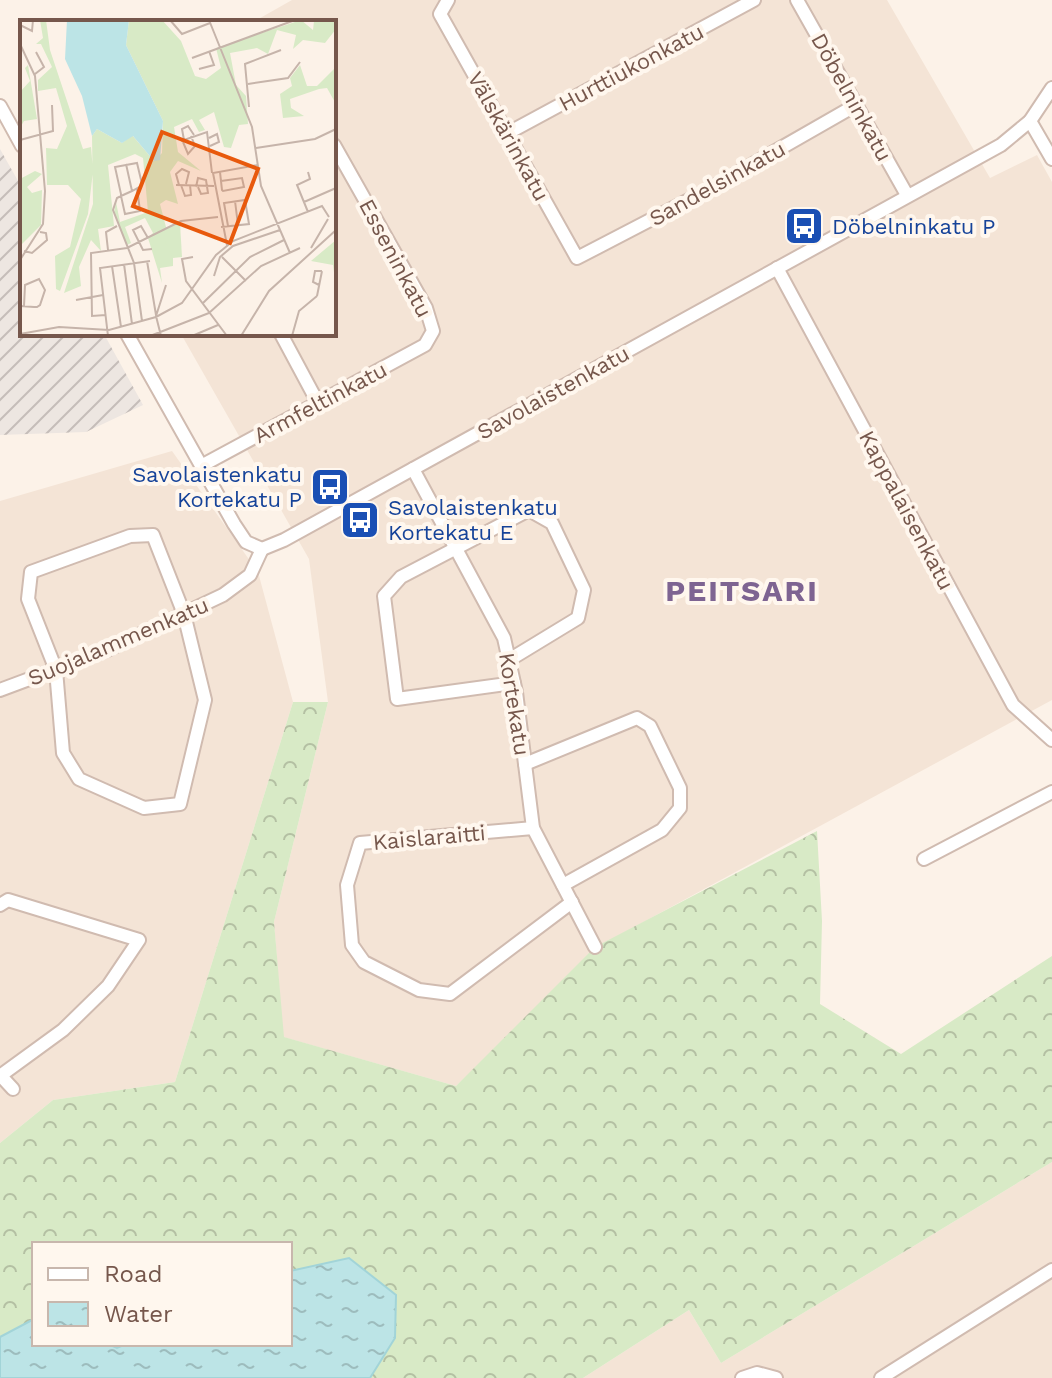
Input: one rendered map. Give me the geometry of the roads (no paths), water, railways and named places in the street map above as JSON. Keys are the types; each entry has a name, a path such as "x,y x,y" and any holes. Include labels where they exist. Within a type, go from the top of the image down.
{"street":[{"name":"Välskärinkatu","path":"448,0 440,14 577,258"},
{"name":"Hurttiukonkatu","path":"508,133 754,0"},
{"name":"Döbelninkatu","path":"797,0 907,195"},
{"name":"Savolaistenkatu","path":"262,549 284,540 1001,145 1030,121 1052,88"},
{"name":"Sandelsinkatu","path":"577,258 704,192 856,105"},
{"path":"0,106 20,142"},
{"path":"1030,121 1052,159"},
{"name":"Esseninkatu","path":"336,149 426,308 433,331"},
{"name":"Kappalaisenkatu","path":"777,268 1013,705 1052,740"},
{"name":"Armfeltinkatu","path":"201,466 425,345 433,331"},
{"path":"128,336 246,542 262,549"},
{"path":"282,336 318,403"},
{"name":"Kortekatu","path":"413,469 504,638 514,683 533,828 595,947"},
{"path":"509,660 578,618 584,590 552,523 529,510 401,577 384,596 397,699 514,683"},
{"path":"153,535 184,614 205,700 180,804 144,808 79,779 63,753 56,670 28,599 31,572 130,536 153,535"},
{"name":"Suojalammenkatu","path":"0,690 107,650 223,595 250,575 262,549"},
{"path":"525,764 637,718 650,726 680,788 680,808 662,830 563,885"},
{"path":"924,859 1052,792"},
{"name":"Kaislaraitti","path":"533,828 360,843 347,885 352,945 364,962 419,990 450,994 572,902"},
{"path":"0,905 8,900 139,940 108,986 63,1030 0,1076 13,1089"},
{"path":"881,1378 1052,1270"},
{"path":"743,1377 757,1373 776,1378"}],"water":[{"path":"349,1258 396,1295 395,1338 370,1378 0,1378 0,1337 32,1320 32,1346 292,1346 292,1271"}],"place":[{"name":"Döbelninkatu P","path":"804,226"},
{"name":"Savolaistenkatu Kortekatu P","path":"330,487"},
{"name":"Savolaistenkatu Kortekatu E","path":"360,520"}],"district":[{"name":"PEITSARI","path":"742,591"}]}
